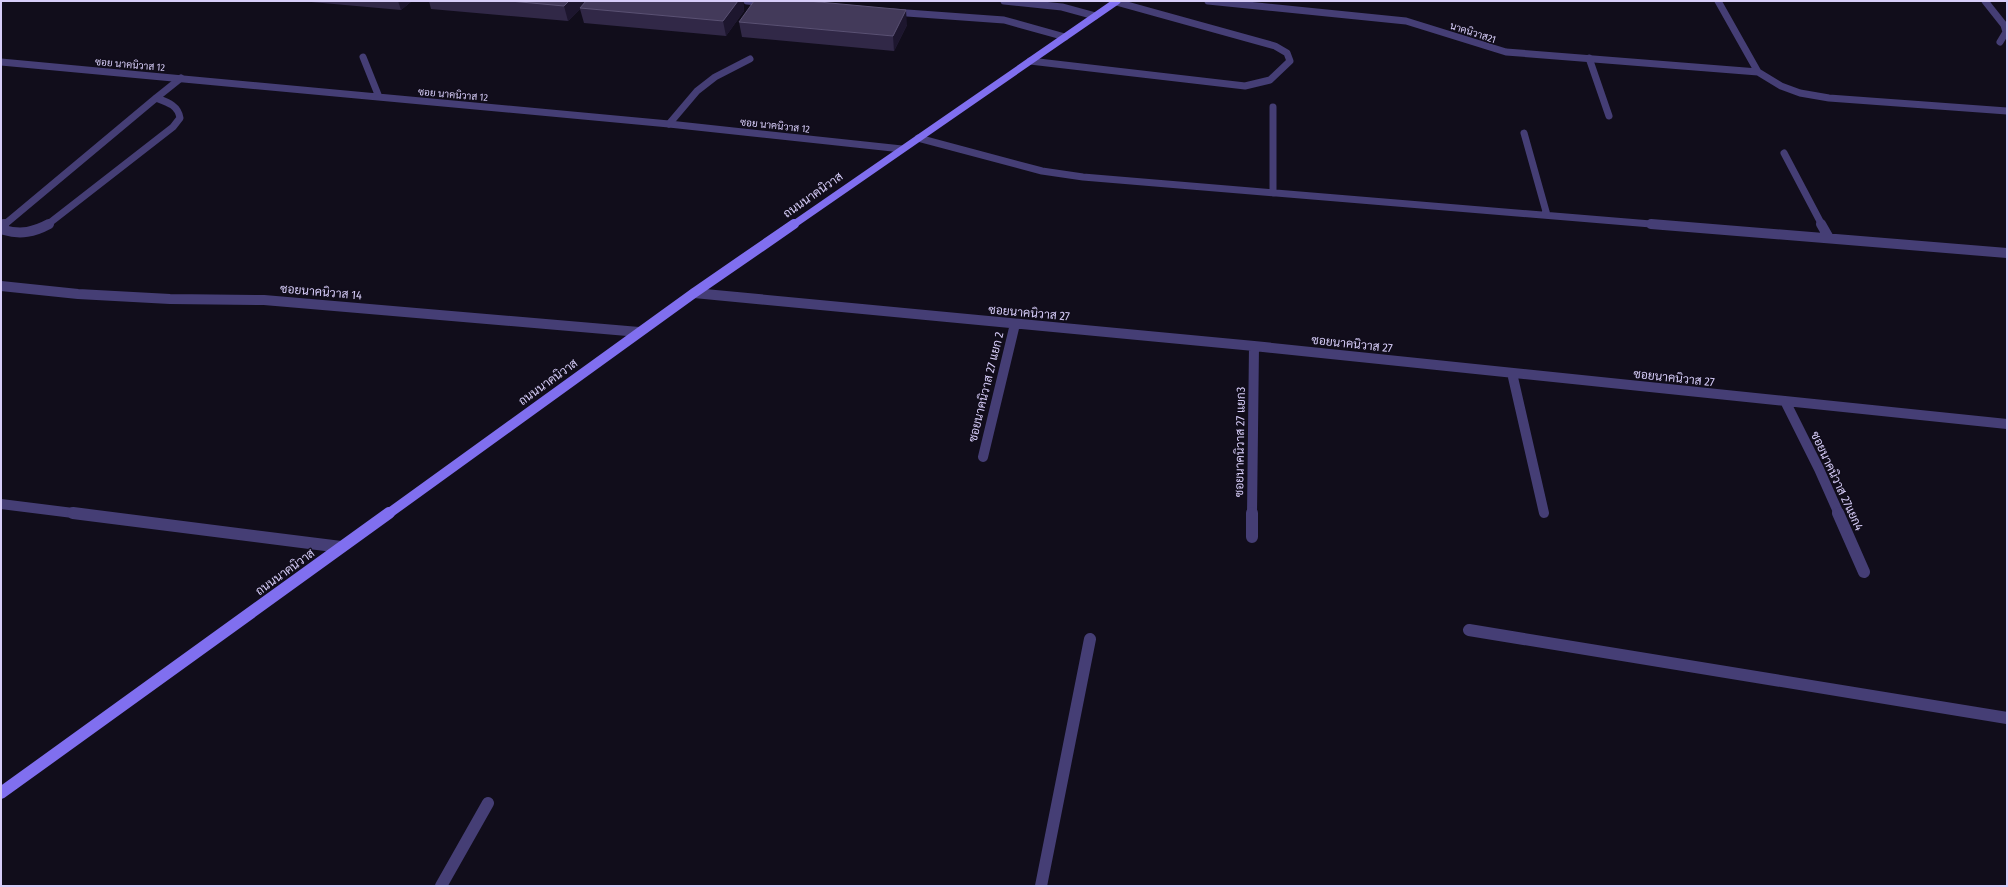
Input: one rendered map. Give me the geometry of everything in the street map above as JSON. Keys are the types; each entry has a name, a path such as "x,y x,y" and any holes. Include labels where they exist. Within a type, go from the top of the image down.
{"main road":[{"name":"ถนนนาคนิวาส","path":"1,793 639,332 1116,1"}],"street":[{"path":"748,1 777,3"},
{"path":"1004,1 1062,7 1095,16"},
{"path":"1030,61 1245,86 1271,80 1290,61 1287,53 1275,46 1116,1"},
{"name":"นาคนิวาส21","path":"1208,1 1406,21 1480,46 1506,52 1758,72"},
{"path":"1718,1 1758,72 1781,86 1800,93 1829,98 2007,112"},
{"path":"1985,1 2004,25 2006,32 2000,42"},
{"path":"882,11 1004,20 1065,36"},
{"path":"363,57 379,97"},
{"path":"1589,58 1609,116"},
{"path":"669,124 697,91 715,77 750,59"},
{"name":"ซอย นาคนิวาส 12","path":"1,62 669,124 902,149"},
{"path":"156,98 174,105 180,112 180,118 173,127 52,222 38,230 25,234 13,234 4,230 4,223 156,98 181,78"},
{"path":"1272,107 1273,193"},
{"path":"1524,133 1547,215"},
{"path":"918,138 1042,171 1083,177 2007,253"},
{"path":"1784,153 1829,238"},
{"name":"ซอยนาคนิวาส 14","path":"1,286 78,294 170,299 264,300 639,332"},
{"name":"ซอยนาคนิวาส 27","path":"694,293 1254,346 2007,424"},
{"name":"ซอยนาคนิวาส 27 แยก 2","path":"983,457 1015,324"},
{"name":"ซอยนาคนิวาส 27 แยก3","path":"1252,537 1254,346"},
{"path":"1512,373 1544,513"},
{"name":"ซอยนาคนิวาส 27แยก4","path":"1785,401 1820,469 1864,572"},
{"path":"1,504 341,547"},
{"path":"1469,630 2007,718"},
{"path":"1041,886 1090,639"},
{"path":"442,886 488,803"}],"building":[{"path":"510,1 569,1 564,6"},
{"path":"586,1 738,1 723,21 580,8"},
{"path":"754,1 808,1 906,10 893,36 739,22"}]}
